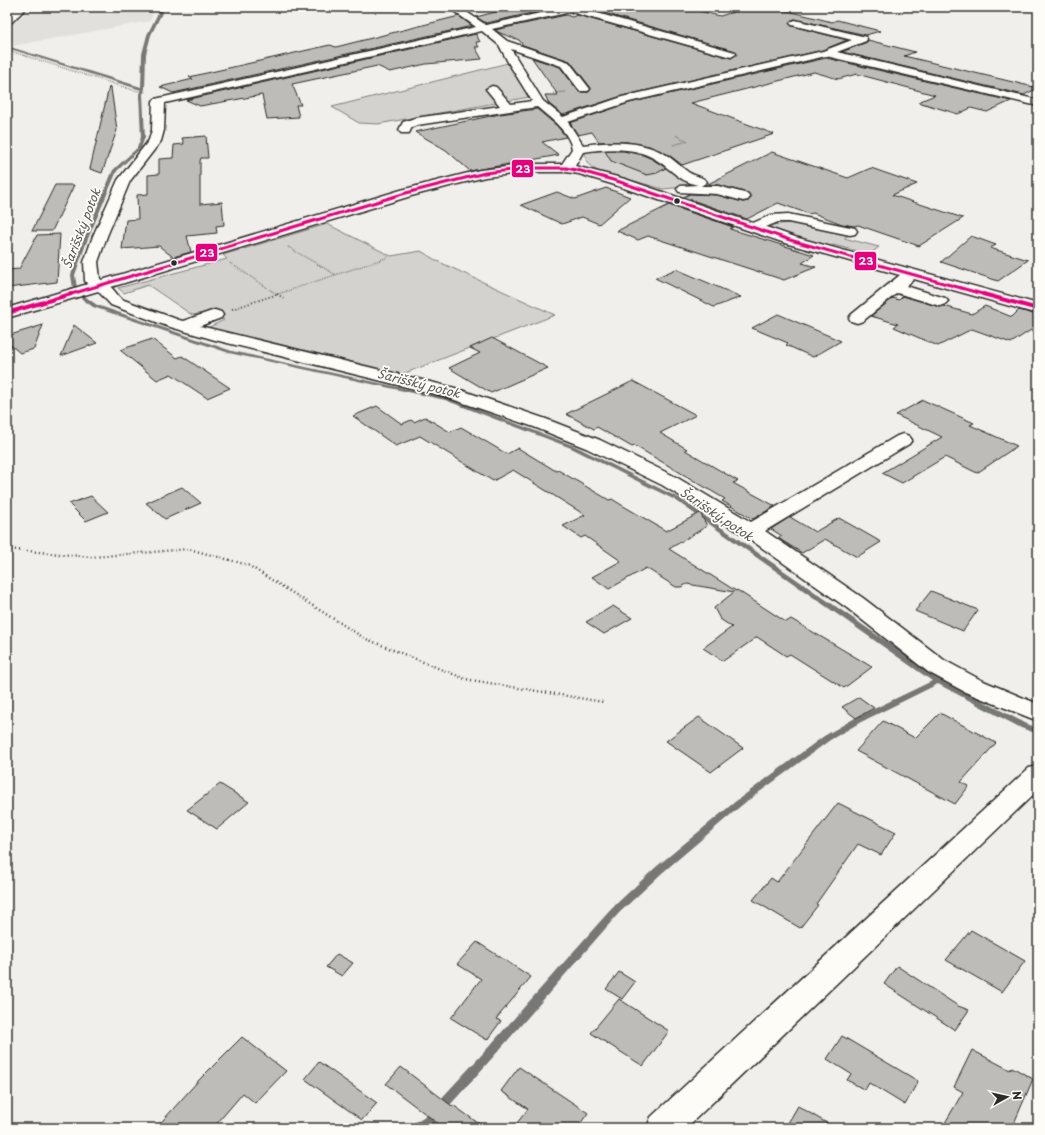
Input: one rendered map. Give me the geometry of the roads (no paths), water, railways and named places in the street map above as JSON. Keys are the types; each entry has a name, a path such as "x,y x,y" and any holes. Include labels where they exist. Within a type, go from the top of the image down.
{"main road":[{"path":"7,20 22,7"}],"street":[{"path":"453,7 503,43 565,64 584,89"},
{"path":"731,54 576,8 163,99 159,101 158,130 155,141 124,180 100,236 91,262 93,281 95,286 116,302 184,326 236,341 450,392 540,423 593,444 649,471 701,500 751,531 855,603 936,666 973,686 1038,713"},
{"path":"561,121 626,99 826,53 862,39 795,23"},
{"path":"503,43 536,99 561,121 577,143 578,149 572,161 566,168"},
{"path":"826,53 1038,103"},
{"path":"514,64 556,60"},
{"path":"492,90 508,108"},
{"path":"405,130 407,125 415,122 508,108 536,99"},
{"path":"578,149 608,145 626,146 642,150 660,156 685,177 700,182"},
{"path":"7,313 429,187 504,170 531,168 566,168 581,171 620,182 752,228 816,248 1038,309"},
{"path":"656,194 679,189 701,189 718,190 743,197"},
{"path":"752,228 776,218 788,218 850,231"},
{"path":"857,318 911,274"},
{"path":"895,287 940,301"},
{"path":"184,326 215,315"},
{"path":"751,531 903,440"},
{"path":"663,1128 1038,775"}],"waterway":[{"name":"Šarišský potok","path":"143,89 144,54 149,35 163,7"},
{"path":"7,47 143,89"},
{"name":"Šarišský potok","path":"143,89 141,94 143,137 139,148 115,170 85,241 73,275 75,288 84,298 95,306 231,352 447,399 573,447 677,499 938,681"},
{"path":"416,1128 429,1120 616,910 659,870 739,803 827,738 858,720 938,681"},
{"name":"Šarišský potok","path":"938,681 1024,726 1038,731"}]}
